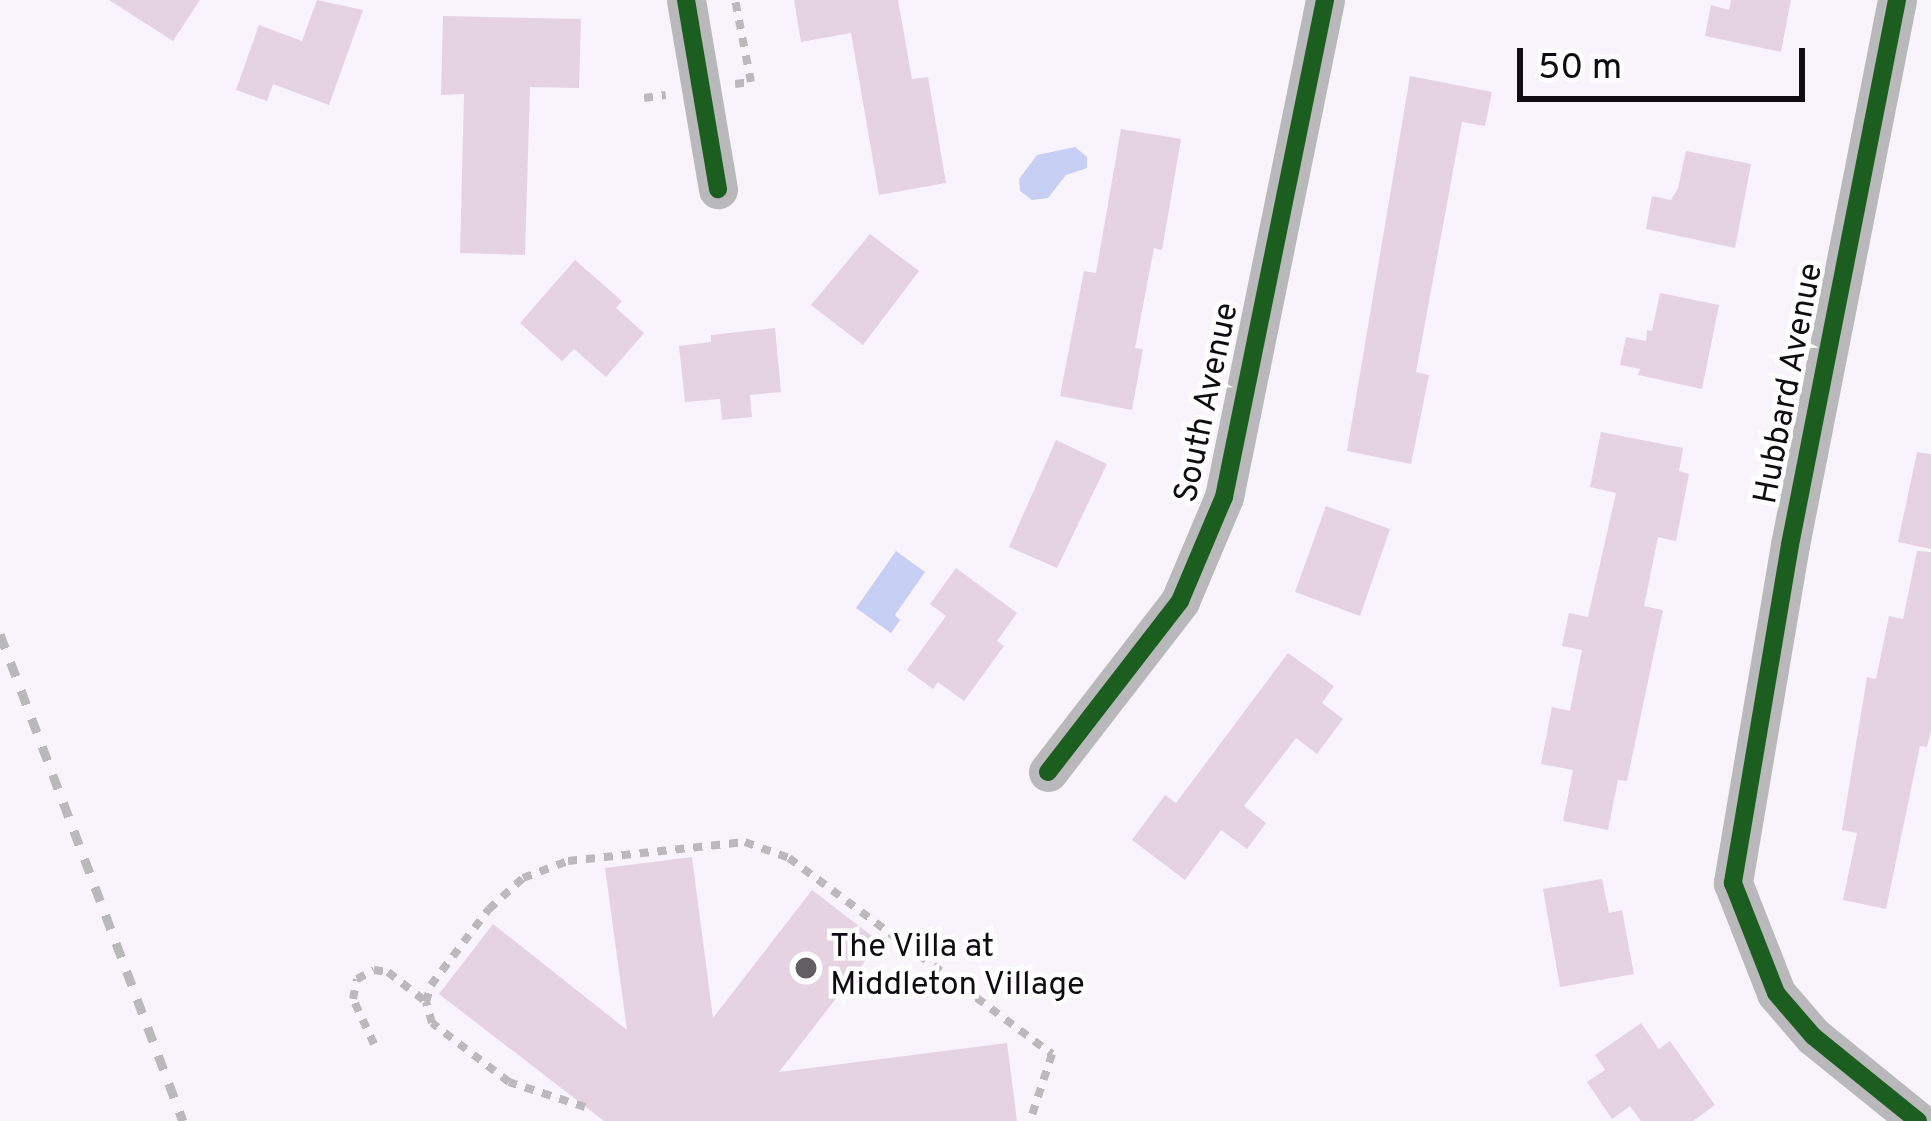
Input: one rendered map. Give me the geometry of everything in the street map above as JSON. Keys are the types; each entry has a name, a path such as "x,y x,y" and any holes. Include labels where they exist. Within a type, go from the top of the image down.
{"street":[{"path":"686,0 718,189"},
{"name":"South Avenue","path":"1048,772 1180,601 1224,497 1325,0"},
{"name":"Hubbard Avenue","path":"1897,0 1790,545 1733,883 1776,993 1813,1036 1918,1121"}],"path":[{"path":"584,1107 509,1082 432,1023 426,1001 431,986 489,909 523,878 568,861 746,842 789,858 1052,1054 1030,1121"},
{"path":"374,1044 352,999 352,988 364,973 388,972 426,1001"}],"water":[{"path":"1075,147 1087,157 1087,168 1066,175 1048,198 1032,200 1020,191 1019,179 1037,155"},
{"path":"896,551 925,572 895,615 900,620 891,633 856,608"}],"building":[{"path":"109,0 200,0 173,41"},
{"path":"317,0 363,10 329,105 273,84 267,101 236,90 259,25 302,41"},
{"path":"794,0 898,0 912,79 928,77 946,183 879,195 851,33 801,42"},
{"path":"1731,0 1791,0 1781,52 1705,36 1711,5 1729,10"},
{"path":"443,16 581,19 579,88 530,87 525,255 460,253 464,94 441,95"},
{"path":"1410,76 1492,92 1485,126 1462,122 1416,372 1429,375 1411,464 1347,451"},
{"path":"1121,129 1181,139 1162,250 1154,248 1135,348 1143,349 1132,410 1060,396 1084,271 1096,273"},
{"path":"1686,151 1751,164 1735,248 1646,229 1652,196 1671,200 1678,188"},
{"path":"870,234 919,271 863,345 811,305"},
{"path":"575,260 622,301 616,308 644,333 606,377 574,349 562,361 520,323"},
{"path":"1660,293 1719,305 1702,389 1638,375 1640,369 1620,365 1626,337 1646,341 1647,330 1652,331"},
{"path":"775,328 781,392 750,395 752,417 722,420 720,399 685,402 679,346 711,342 711,335"},
{"path":"1601,432 1683,448 1679,471 1689,474 1676,541 1658,537 1644,606 1663,610 1627,781 1618,780 1608,830 1563,821 1573,770 1541,764 1552,707 1570,711 1582,650 1562,646 1569,613 1588,617 1616,493 1590,487"},
{"path":"1056,440 1107,464 1057,568 1009,547"},
{"path":"1917,452 1931,454 1931,549 1898,542"},
{"path":"1326,506 1390,529 1360,616 1295,592"},
{"path":"1917,551 1931,552 1931,730 1927,747 1920,746 1886,909 1843,900 1857,833 1842,830 1867,677 1876,679 1889,616 1903,619"},
{"path":"956,568 1017,613 997,641 1004,646 964,701 938,682 933,689 907,670 946,616 930,604"},
{"path":"1288,653 1334,686 1322,703 1343,719 1317,754 1296,738 1244,806 1266,823 1247,849 1221,830 1185,880 1132,840 1165,795 1176,803"},
{"name":"The Villa at Middleton Village","path":"692,857 713,1018 812,890 880,942 779,1072 1007,1043 1017,1121 604,1121 439,994 493,924 627,1030 605,868"},
{"path":"1602,879 1609,913 1622,910 1634,974 1560,987 1543,889"},
{"path":"1641,1023 1659,1049 1670,1041 1715,1105 1693,1121 1641,1121 1630,1106 1612,1119 1587,1082 1605,1070 1595,1055"}],"railway":[{"path":"0,634 183,1121"}],"cycle path":[{"path":"686,0 718,189"},
{"path":"1048,772 1180,601 1224,497 1325,0"},
{"path":"1897,0 1790,545 1733,883 1776,993 1813,1036 1918,1121"}],"place":[{"name":"The Villa at Middleton Village","path":"806,968"}]}
